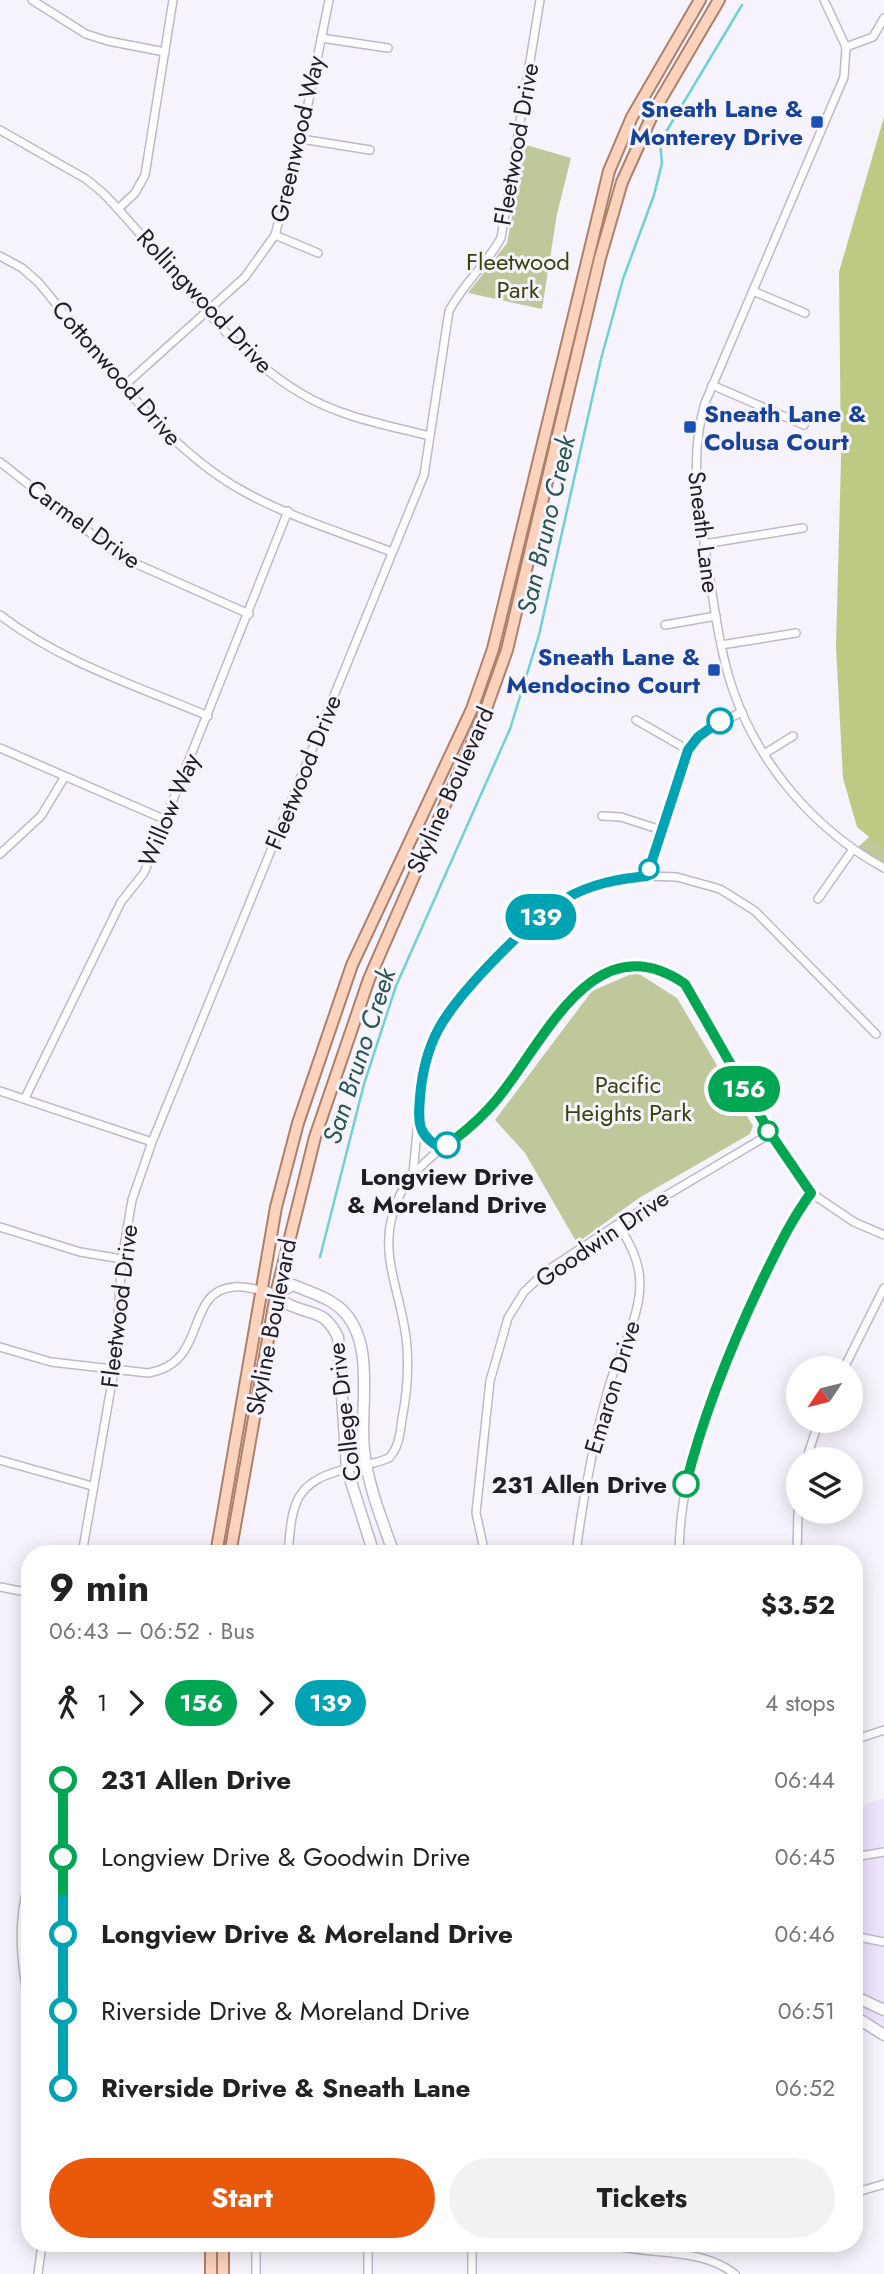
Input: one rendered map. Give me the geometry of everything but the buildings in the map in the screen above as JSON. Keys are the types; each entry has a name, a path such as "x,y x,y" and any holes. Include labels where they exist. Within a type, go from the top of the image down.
{"main road":[{"name":"Skyline Boulevard","path":"218,1545 282,1181 337,1007 367,931 472,709 493,649 609,171 632,117 699,0"},
{"name":"Skyline Boulevard","path":"231,1545 276,1294 303,1181 354,1021 400,904 482,720 503,662 600,258 622,182 655,109 719,0"},
{"path":"211,2252 211,2274"},
{"path":"223,2252 223,2274"}],"street":[{"path":"32,0 86,34 165,52"},
{"path":"118,209 135,193 145,175 173,0"},
{"name":"Greenwood Way","path":"125,385 245,277 275,234 301,139 329,0"},
{"name":"Fleetwood Drive","path":"83,1545 114,1370 122,1259 132,1200 152,1142 424,475 449,311 458,292 491,256 500,238 540,0"},
{"path":"824,0 846,47 873,37 884,18"},
{"path":"321,38 388,48"},
{"name":"Sneath Lane","path":"846,47 844,77 839,93 712,385 699,423 695,464 721,645 742,712 764,754 796,799 853,849 884,868"},
{"name":"Rollingwood Drive","path":"0,130 86,179 118,209 209,312 262,367 303,395 355,417 429,436"},
{"path":"301,139 370,150"},
{"path":"275,234 318,253"},
{"name":"Cottonwood Drive","path":"0,256 22,268 38,282 175,443 244,492 392,552"},
{"path":"752,291 805,313"},
{"path":"712,385 804,425"},
{"name":"Carmel Drive","path":"0,462 121,557 249,614"},
{"name":"Willow Way","path":"25,1098 121,902 144,873 288,511"},
{"path":"705,544 803,528"},
{"path":"0,615 31,639 208,716"},
{"path":"665,625 716,616"},
{"path":"721,645 796,633"},
{"path":"647,876 688,750 709,728 742,712"},
{"path":"636,720 688,750"},
{"path":"764,754 793,736"},
{"path":"0,748 166,820"},
{"path":"0,854 41,816 64,778"},
{"path":"602,817 621,817 661,830"},
{"path":"818,899 853,849"},
{"path":"413,1174 423,1067 438,1030 467,991 532,925 565,899 604,883 647,876 700,882 739,899 755,911 876,1034"},
{"path":"289,1545 291,1516 299,1495 313,1481 389,1458 395,1451 405,1407 408,1347 390,1264 388,1241 396,1204 413,1174 491,1106 565,1006 584,987 617,967 649,966 665,970 685,984 770,1133 811,1193 853,1222 884,1235"},
{"path":"0,1091 152,1142"},
{"path":"418,1124 423,1136 443,1149"},
{"name":"Goodwin Drive","path":"483,1545 476,1513 490,1381 508,1318 524,1292 545,1272 618,1224 770,1133"},
{"path":"680,1545 685,1488 713,1393 791,1220 811,1193"},
{"name":"Emaron Drive","path":"577,1545 584,1478 637,1299 640,1274 631,1246 618,1224"},
{"path":"0,1227 80,1252 122,1259"},
{"name":"College Drive","path":"372,1545 356,1467 338,1337 326,1319 316,1312 290,1306 276,1294 293,1285 326,1299 351,1319 362,1354 356,1467 390,1545"},
{"path":"0,1347 51,1362 148,1373 163,1371 182,1357 203,1306 212,1296 234,1287 276,1294"},
{"path":"850,1356 884,1288"},
{"path":"0,1460 92,1486"},
{"path":"797,1545 798,1524"},
{"path":"0,1587 21,1591"},
{"path":"863,1737 884,1730"},
{"path":"863,1856 884,1852"},
{"path":"863,1938 884,1942"},
{"path":"863,1997 884,2002"},
{"path":"863,2000 884,2010"},
{"path":"863,2018 884,2025"},
{"path":"863,2021 884,2035"},
{"path":"863,2190 884,2184"},
{"path":"38,2274 41,2252"},
{"path":"256,2252 256,2274"},
{"path":"368,2252 368,2274"},
{"path":"472,2252 472,2274"},
{"path":"675,2252 723,2265 735,2274"}],"shaded area":[{"path":"884,1798 884,2042 863,2029 863,1805"}],"green space":[{"path":"884,117 884,849 857,827 843,778 836,647 841,459 839,272"},
{"name":"Fleetwood Park","path":"526,145 571,158 557,214 542,309 468,293 507,243"},
{"path":"884,823 884,870 854,851"},
{"name":"Pacific Heights Park","path":"636,972 677,998 753,1126 750,1134 639,1198 577,1243 525,1153 495,1120 592,991"}],"waterway":[{"name":"San Bruno Creek","path":"320,1257 364,1084 396,986 510,729 539,635 601,359 623,279 654,195 662,163 660,142 742,5"}],"bus line":[{"name":"139","path":"447,1145 443,1149 428,1141 418,1124 423,1067 438,1030 467,991 549,910 565,899 604,883 647,876 688,750 698,737 720,721"},
{"name":"156","path":"447,1145 468,1129 505,1090 565,1006 584,987 617,967 649,966 665,970 685,984 787,1162 811,1193 791,1220 743,1323 713,1393 695,1446 686,1484"}],"place":[{"name":"Sneath Lane & Monterey Drive","path":"817,122"},
{"name":"Sneath Lane & Colusa Court","path":"690,427"},
{"name":"Sneath Lane & Mendocino Court","path":"714,670"},
{"name":"Longview Drive & Moreland Drive","path":"447,1145"},
{"name":"231 Allen Drive","path":"686,1484"}]}
